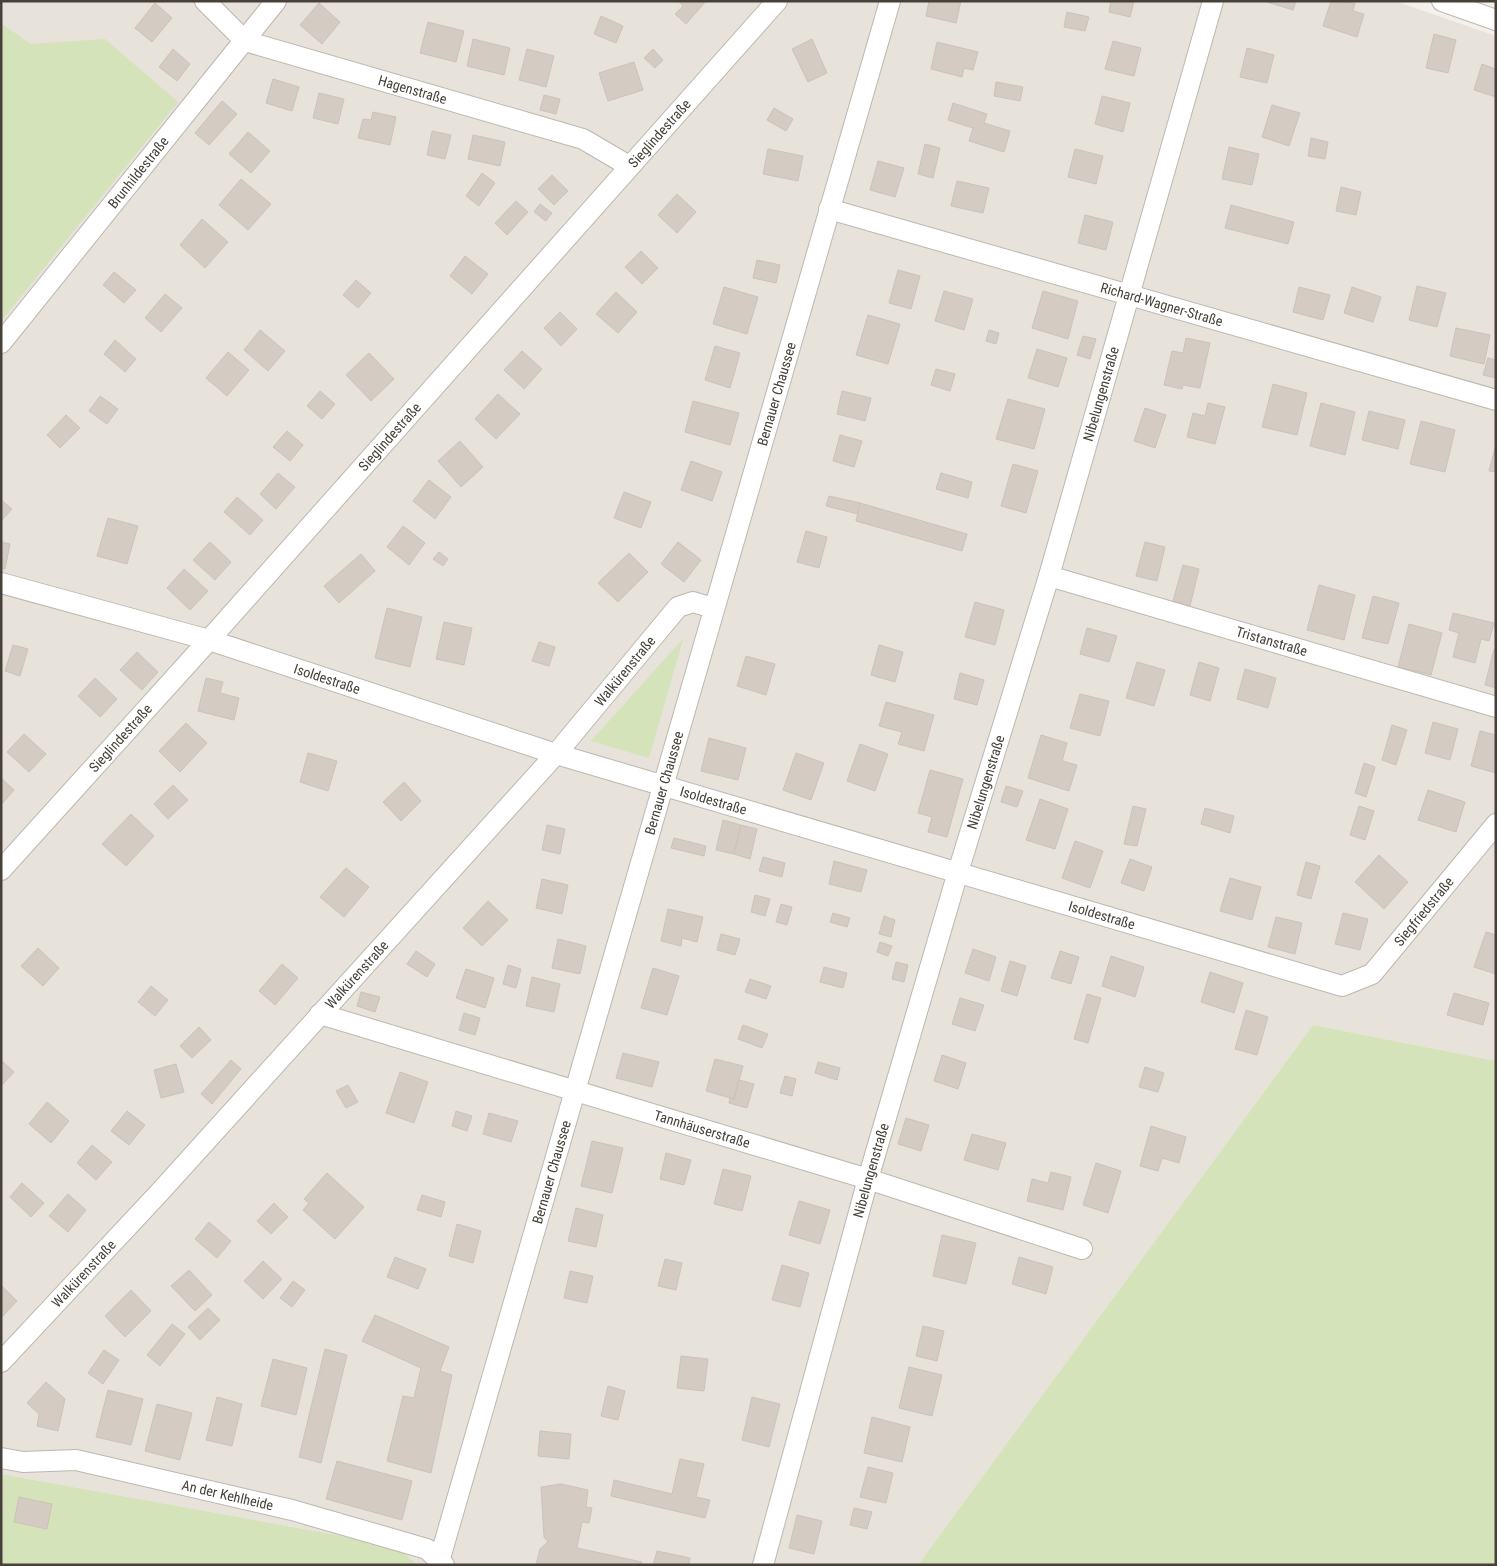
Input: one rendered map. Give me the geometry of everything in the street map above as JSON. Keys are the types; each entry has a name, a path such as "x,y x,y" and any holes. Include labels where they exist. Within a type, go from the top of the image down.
{"street":[{"name":"Hagenstraße","path":"205,1 245,41 582,139 629,166"},
{"name":"Brunhildestraße","path":"1,343 276,1"},
{"name":"Sieglindestraße","path":"1,870 209,640 629,166 778,1"},
{"name":"Bernauer Chaussee","path":"441,1564 574,1092 664,787 890,1"},
{"name":"Nibelungenstraße","path":"763,1565 868,1179 958,872 1049,576 1213,1"},
{"path":"1442,1 1496,20"},
{"name":"Richard-Wagner-Straße","path":"829,209 1496,400"},
{"name":"Tristanstraße","path":"1049,576 1496,707"},
{"name":"Isoldestraße","path":"1,583 209,640 556,754 664,787 1342,986"},
{"name":"Walkürenstraße","path":"1,1362 556,754 678,606 693,602 714,608"},
{"name":"Siegfriedstraße","path":"1342,986 1372,974 1496,824"},
{"name":"Tannhäuserstraße","path":"320,1014 868,1179 1082,1249"},
{"name":"An der Kehlheide","path":"1,1458 22,1462 76,1460 292,1510 427,1548 441,1564"}],"shaded area":[{"path":"1,1 1395,1 1496,36 1496,1061 1313,1025 918,1565 417,1565 397,1546 1,1474 1,81 31,44 1,23"}],"green space":[{"path":"1,23 31,44 105,39 178,102 1,321"},
{"path":"683,639 649,758 591,741"},
{"path":"1313,1025 1496,1061 1496,1565 918,1565"},
{"path":"1,1474 397,1546 417,1565 1,1565"}],"building":[{"path":"678,1 706,1 686,24 675,14 683,6"},
{"path":"929,1 961,1 956,23 926,16"},
{"path":"1111,1 1134,1 1130,17 1109,12"},
{"path":"1264,1 1296,1 1293,10"},
{"path":"1331,1 1355,3 1353,11 1364,14 1357,37 1323,26"},
{"path":"155,3 172,18 152,42 135,28"},
{"path":"319,3 340,22 322,44 300,25"},
{"path":"1067,12 1089,17 1085,31 1064,27"},
{"path":"601,16 623,26 616,43 594,34"},
{"path":"428,22 464,31 456,62 420,53"},
{"path":"1434,34 1456,40 1448,73 1426,68"},
{"path":"473,39 510,48 504,75 467,66"},
{"path":"812,39 827,73 808,82 792,49"},
{"path":"1113,41 1141,48 1134,76 1105,69"},
{"path":"937,42 978,52 973,70 964,68 962,77 931,69"},
{"path":"1247,48 1274,55 1267,83 1240,77"},
{"path":"173,49 190,64 177,81 159,67"},
{"path":"527,49 554,56 546,87 519,80"},
{"path":"653,49 663,60 655,68 644,58"},
{"path":"634,62 643,90 608,101 599,73"},
{"path":"1482,64 1496,69 1496,97 1474,90"},
{"path":"273,79 299,87 292,111 266,103"},
{"path":"996,82 1023,87 1020,101 994,96"},
{"path":"319,93 344,99 338,124 313,118"},
{"path":"544,95 560,99 556,114 540,110"},
{"path":"1102,96 1130,103 1123,132 1095,124"},
{"path":"222,101 237,114 209,145 195,133"},
{"path":"953,103 987,114 984,123 1010,131 1004,152 969,141 973,128 948,120"},
{"path":"1272,105 1300,113 1289,146 1262,137"},
{"path":"774,108 793,119 786,131 767,120"},
{"path":"373,112 396,117 390,145 358,138 363,119 371,120"},
{"path":"432,131 451,135 445,159 427,155"},
{"path":"248,132 270,151 251,173 229,154"},
{"path":"473,135 505,142 500,166 468,159"},
{"path":"1311,138 1328,142 1325,159 1308,156"},
{"path":"925,144 940,148 933,178 918,174"},
{"path":"1229,147 1259,154 1252,185 1222,179"},
{"path":"768,149 803,156 798,181 763,174"},
{"path":"1075,149 1103,156 1096,184 1068,177"},
{"path":"878,161 904,168 895,197 870,190"},
{"path":"482,173 495,183 479,206 466,196"},
{"path":"552,175 568,191 554,205 538,189"},
{"path":"241,179 271,204 248,230 219,205"},
{"path":"957,181 989,188 983,213 951,206"},
{"path":"1341,187 1361,192 1356,215 1336,211"},
{"path":"677,194 696,212 677,233 658,215"},
{"path":"516,201 528,212 507,235 495,223"},
{"path":"540,204 552,213 546,221 534,212"},
{"path":"1231,205 1294,222 1288,244 1225,228"},
{"path":"1085,215 1113,222 1106,250 1078,243"},
{"path":"202,219 228,242 205,268 180,245"},
{"path":"641,251 658,268 642,284 625,267"},
{"path":"465,256 488,274 472,294 450,276"},
{"path":"757,260 780,265 776,283 753,278"},
{"path":"898,270 920,276 911,309 889,303"},
{"path":"114,272 136,290 124,303 103,285"},
{"path":"356,280 371,293 358,308 343,295"},
{"path":"1417,286 1446,293 1437,327 1409,320"},
{"path":"724,287 758,297 747,334 713,324"},
{"path":"1299,287 1330,295 1323,320 1293,312"},
{"path":"1352,287 1381,297 1373,322 1344,313"},
{"path":"944,291 973,299 964,330 935,321"},
{"path":"1043,291 1078,301 1068,339 1032,328"},
{"path":"616,292 637,312 618,333 596,314"},
{"path":"165,294 182,308 161,332 145,318"},
{"path":"560,312 577,329 561,346 544,328"},
{"path":"868,315 900,324 888,364 856,355"},
{"path":"1456,328 1490,335 1484,364 1450,356"},
{"path":"260,330 285,351 268,371 244,350"},
{"path":"989,330 999,333 996,344 986,341"},
{"path":"1083,336 1096,339 1090,359 1077,355"},
{"path":"1186,338 1210,343 1200,388 1183,385 1182,389 1164,385 1172,351 1183,353"},
{"path":"115,340 136,359 125,372 104,354"},
{"path":"715,346 740,353 730,388 705,380"},
{"path":"1037,349 1067,358 1058,387 1028,378"},
{"path":"522,351 542,369 524,389 504,370"},
{"path":"228,352 249,370 227,396 206,378"},
{"path":"369,353 394,379 371,401 346,375"},
{"path":"1488,358 1496,360 1496,378 1483,375"},
{"path":"936,369 955,374 950,391 931,385"},
{"path":"1273,384 1307,393 1297,435 1262,427"},
{"path":"320,391 335,404 322,419 307,406"},
{"path":"842,391 871,398 865,421 837,414"},
{"path":"498,394 520,414 496,439 475,419"},
{"path":"100,396 118,409 107,424 89,411"},
{"path":"1008,399 1045,409 1034,449 996,439"},
{"path":"693,401 739,413 730,445 685,432"},
{"path":"1208,403 1225,407 1215,444 1187,437 1193,413 1205,416"},
{"path":"1321,403 1355,412 1345,455 1310,446"},
{"path":"1145,408 1166,415 1155,448 1134,441"},
{"path":"1369,411 1405,420 1398,449 1362,440"},
{"path":"66,415 80,428 60,448 47,435"},
{"path":"1421,421 1455,430 1445,472 1410,464"},
{"path":"287,431 303,445 290,461 273,447"},
{"path":"840,435 862,441 854,467 833,461"},
{"path":"460,441 483,467 461,487 438,461"},
{"path":"1496,444 1496,472 1489,471"},
{"path":"691,461 722,472 712,501 681,490"},
{"path":"1013,464 1038,471 1026,513 1001,506"},
{"path":"278,473 295,487 276,509 260,494"},
{"path":"941,473 972,482 968,498 936,489"},
{"path":"429,480 451,497 435,519 413,501"},
{"path":"624,492 651,502 641,528 614,518"},
{"path":"829,496 860,503 858,514 826,506"},
{"path":"237,497 263,520 250,535 224,512"},
{"path":"1,500 12,509 1,521"},
{"path":"860,503 967,534 962,551 856,521"},
{"path":"108,518 138,526 127,564 97,556"},
{"path":"403,526 425,543 409,565 387,547"},
{"path":"806,531 827,537 819,568 797,562"},
{"path":"1,542 10,544 5,569 1,568"},
{"path":"210,542 231,562 215,580 193,560"},
{"path":"678,542 701,560 684,582 661,564"},
{"path":"1145,542 1165,547 1157,581 1136,576"},
{"path":"439,552 448,559 443,566 433,559"},
{"path":"629,553 648,572 618,602 598,583"},
{"path":"361,554 375,571 339,603 324,586"},
{"path":"1183,565 1199,569 1190,606 1173,601"},
{"path":"184,569 208,591 190,610 167,588"},
{"path":"1319,585 1355,595 1344,640 1307,630"},
{"path":"1373,596 1399,603 1388,644 1362,638"},
{"path":"975,602 1004,610 995,645 965,637"},
{"path":"387,608 422,617 410,667 375,658"},
{"path":"1453,613 1494,623 1489,641 1481,639 1475,663 1453,657 1459,633 1449,630"},
{"path":"444,622 472,628 464,665 436,659"},
{"path":"1409,624 1442,633 1431,675 1398,667"},
{"path":"1087,628 1117,636 1109,662 1080,654"},
{"path":"539,642 555,647 549,666 532,661"},
{"path":"13,645 28,649 20,676 5,671"},
{"path":"879,645 903,652 895,682 871,675"},
{"path":"1494,649 1496,649 1496,688 1485,685"},
{"path":"137,652 158,672 142,690 120,670"},
{"path":"746,656 775,664 766,695 737,686"},
{"path":"1137,662 1165,670 1154,706 1126,698"},
{"path":"1199,662 1219,668 1210,701 1190,695"},
{"path":"1245,669 1276,678 1268,708 1237,699"},
{"path":"960,673 984,680 977,705 954,699"},
{"path":"95,678 117,699 100,717 78,696"},
{"path":"206,678 223,682 220,693 239,698 234,720 198,711"},
{"path":"1080,694 1109,701 1100,736 1070,728"},
{"path":"886,702 934,715 924,751 898,744 902,732 879,726"},
{"path":"1433,722 1458,729 1450,760 1425,753"},
{"path":"186,723 207,743 180,772 159,751"},
{"path":"1392,725 1407,730 1396,765 1382,760"},
{"path":"1480,731 1496,735 1496,773 1471,766"},
{"path":"24,734 46,754 29,772 7,752"},
{"path":"1041,735 1067,743 1062,761 1077,765 1069,791 1028,778"},
{"path":"709,738 746,748 738,780 701,771"},
{"path":"860,744 888,754 875,791 847,781"},
{"path":"308,753 337,761 328,791 300,782"},
{"path":"796,753 824,763 811,800 783,790"},
{"path":"1364,763 1375,767 1366,797 1355,793"},
{"path":"930,770 963,779 947,837 928,832 932,817 918,813"},
{"path":"1,778 14,790 1,805"},
{"path":"404,782 421,801 401,821 383,802"},
{"path":"173,785 188,800 168,819 154,804"},
{"path":"1006,786 1023,791 1017,807 1001,802"},
{"path":"1428,790 1465,802 1456,832 1418,820"},
{"path":"1040,799 1068,809 1055,849 1026,840"},
{"path":"1133,806 1146,809 1137,846 1124,844"},
{"path":"1359,806 1374,811 1365,840 1350,835"},
{"path":"1205,808 1234,816 1230,833 1201,824"},
{"path":"131,814 154,836 126,866 102,844"},
{"path":"723,820 741,825 734,854 716,850"},
{"path":"547,825 565,829 560,854 542,850"},
{"path":"741,825 757,829 750,859 734,854"},
{"path":"674,838 706,846 704,856 671,848"},
{"path":"1075,841 1103,851 1090,888 1062,878"},
{"path":"1379,855 1408,882 1384,909 1355,882"},
{"path":"763,857 785,863 782,877 759,871"},
{"path":"1130,859 1152,867 1144,891 1121,883"},
{"path":"834,861 867,870 861,892 829,884"},
{"path":"1306,862 1320,866 1311,899 1297,895"},
{"path":"346,868 369,887 344,917 320,897"},
{"path":"1230,878 1261,887 1252,920 1220,911"},
{"path":"542,879 568,885 562,914 536,908"},
{"path":"755,895 770,899 765,916 751,912"},
{"path":"488,901 508,920 482,946 463,928"},
{"path":"781,904 792,907 787,925 776,922"},
{"path":"668,909 703,917 697,942 682,938 681,946 661,941"},
{"path":"833,913 850,918 847,927 830,922"},
{"path":"1343,913 1368,919 1360,950 1335,944"},
{"path":"884,916 895,920 891,937 879,934"},
{"path":"1276,917 1302,923 1295,954 1268,947"},
{"path":"1486,932 1496,935 1496,974 1474,967"},
{"path":"721,934 740,939 735,955 717,950"},
{"path":"558,939 586,946 580,974 552,968"},
{"path":"880,942 892,946 888,956 877,952"},
{"path":"38,948 59,968 43,986 21,966"},
{"path":"973,949 996,957 989,981 965,973"},
{"path":"416,951 435,964 427,977 407,964"},
{"path":"1060,951 1079,957 1071,984 1051,978"},
{"path":"1111,956 1144,967 1135,997 1102,986"},
{"path":"1010,961 1026,966 1017,996 1001,991"},
{"path":"896,962 908,965 904,982 892,979"},
{"path":"282,964 298,978 275,1005 259,991"},
{"path":"508,965 521,969 516,988 503,984"},
{"path":"824,967 847,973 843,988 820,982"},
{"path":"653,968 679,976 667,1015 641,1008"},
{"path":"466,969 494,978 485,1008 456,998"},
{"path":"1210,972 1243,983 1234,1013 1201,1002"},
{"path":"532,977 560,984 554,1012 526,1006"},
{"path":"750,979 771,986 766,999 745,992"},
{"path":"151,986 168,1000 155,1016 138,1002"},
{"path":"361,992 380,997 375,1012 357,1006"},
{"path":"1454,993 1489,1003 1483,1025 1447,1015"},
{"path":"1087,994 1101,998 1088,1043 1074,1039"},
{"path":"960,998 984,1005 975,1031 952,1024"},
{"path":"1246,1010 1268,1017 1257,1055 1235,1049"},
{"path":"464,1013 480,1018 475,1035 459,1030"},
{"path":"743,1025 768,1034 762,1048 738,1039"},
{"path":"199,1027 211,1040 192,1058 180,1046"},
{"path":"623,1053 659,1062 652,1087 616,1078"},
{"path":"942,1055 966,1063 958,1089 934,1081"},
{"path":"715,1059 743,1066 734,1099 706,1091"},
{"path":"1,1060 14,1072 1,1086"},
{"path":"231,1060 241,1069 212,1104 201,1094"},
{"path":"818,1062 840,1068 837,1080 815,1073"},
{"path":"176,1064 184,1092 161,1098 154,1070"},
{"path":"1145,1067 1164,1073 1158,1092 1139,1087"},
{"path":"400,1072 428,1082 414,1123 386,1113"},
{"path":"785,1076 796,1079 792,1096 780,1093"},
{"path":"739,1080 754,1084 747,1108 729,1103 730,1098 734,1099"},
{"path":"348,1085 358,1102 346,1108 336,1091"},
{"path":"47,1102 69,1121 51,1143 29,1124"},
{"path":"127,1111 145,1125 129,1145 111,1131"},
{"path":"456,1111 472,1116 467,1131 452,1126"},
{"path":"489,1113 518,1121 511,1142 483,1134"},
{"path":"906,1118 929,1125 921,1151 898,1144"},
{"path":"1151,1126 1186,1137 1179,1163 1162,1158 1158,1171 1140,1166"},
{"path":"972,1134 1006,1143 998,1170 964,1160"},
{"path":"592,1141 623,1148 612,1193 581,1186"},
{"path":"92,1145 112,1162 96,1180 77,1163"},
{"path":"666,1153 691,1160 684,1185 660,1179"},
{"path":"1096,1163 1121,1171 1108,1213 1083,1205"},
{"path":"723,1169 751,1176 742,1211 714,1204"},
{"path":"1051,1172 1071,1177 1063,1210 1027,1201 1032,1179 1048,1183"},
{"path":"327,1173 364,1207 335,1239 303,1210 309,1203 304,1199"},
{"path":"22,1183 44,1203 31,1217 10,1197"},
{"path":"68,1194 86,1210 68,1232 49,1216"},
{"path":"422,1195 445,1202 441,1217 417,1210"},
{"path":"799,1201 830,1210 820,1244 789,1235"},
{"path":"274,1203 288,1217 271,1234 257,1221"},
{"path":"576,1208 603,1215 596,1247 568,1241"},
{"path":"209,1222 231,1241 217,1258 195,1239"},
{"path":"457,1224 481,1231 473,1263 449,1256"},
{"path":"942,1235 976,1243 966,1284 933,1276"},
{"path":"395,1257 426,1269 418,1289 387,1277"},
{"path":"1019,1257 1053,1267 1046,1294 1012,1284"},
{"path":"665,1259 682,1263 676,1290 658,1286"},
{"path":"263,1261 282,1279 263,1299 244,1281"},
{"path":"782,1265 809,1273 800,1307 772,1300"},
{"path":"189,1270 212,1295 195,1311 171,1286"},
{"path":"570,1271 593,1276 587,1303 564,1298"},
{"path":"293,1281 305,1290 292,1307 280,1298"},
{"path":"1,1285 17,1301 1,1318"},
{"path":"131,1290 151,1311 125,1337 105,1316"},
{"path":"208,1308 220,1320 200,1340 188,1327"},
{"path":"375,1315 449,1347 440,1371 452,1375 431,1473 387,1461 403,1396 414,1398 421,1368 362,1341"},
{"path":"172,1324 185,1334 160,1366 147,1355"},
{"path":"923,1326 944,1331 937,1361 916,1356"},
{"path":"325,1349 347,1355 321,1463 299,1457"},
{"path":"104,1350 119,1360 103,1384 88,1373"},
{"path":"681,1356 708,1359 704,1391 677,1388"},
{"path":"273,1359 307,1368 296,1415 261,1406"},
{"path":"909,1367 942,1375 932,1416 899,1408"},
{"path":"46,1382 65,1399 58,1431 37,1426 39,1414 27,1403"},
{"path":"608,1386 625,1391 618,1420 601,1416"},
{"path":"108,1390 143,1399 131,1445 96,1437"},
{"path":"217,1397 242,1404 232,1446 206,1440"},
{"path":"752,1397 780,1404 769,1447 742,1440"},
{"path":"157,1404 192,1413 180,1460 145,1451"},
{"path":"872,1417 910,1427 902,1462 864,1453"},
{"path":"540,1431 571,1434 569,1459 538,1456"},
{"path":"680,1459 704,1464 696,1497 710,1500 705,1518 611,1496 614,1480 672,1494"},
{"path":"337,1461 412,1481 402,1520 326,1499"},
{"path":"868,1467 893,1473 886,1503 860,1497"},
{"path":"561,1484 588,1490 586,1507 592,1508 589,1523 582,1522 577,1548 642,1562 641,1565 536,1565 540,1549 548,1542 544,1537 541,1487"},
{"path":"19,1497 52,1504 47,1529 14,1522"},
{"path":"854,1508 872,1512 867,1529 850,1525"},
{"path":"797,1515 822,1521 814,1554 789,1548"},
{"path":"657,1551 690,1558 689,1565 653,1565"}]}
